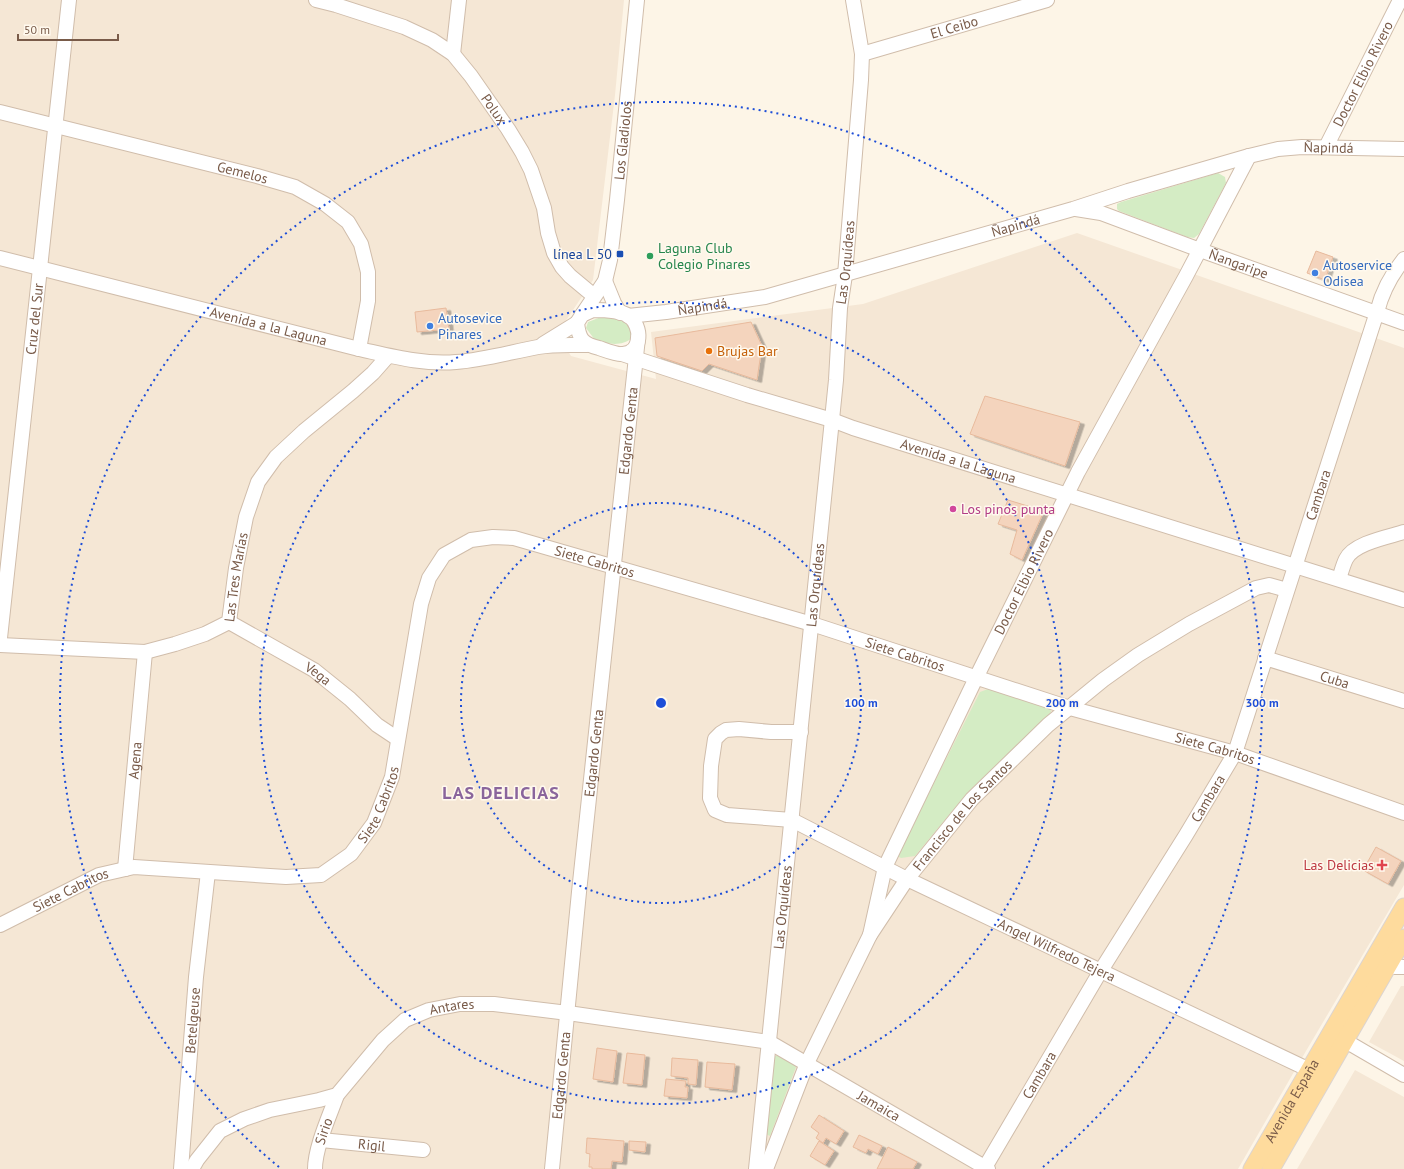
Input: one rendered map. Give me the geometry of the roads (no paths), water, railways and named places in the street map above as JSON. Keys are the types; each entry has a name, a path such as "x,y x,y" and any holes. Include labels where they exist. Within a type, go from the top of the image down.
{"main road":[{"name":"Avenida España","path":"1390,962 1404,907"},
{"name":"Avenida España","path":"1252,1169 1316,1074 1338,1036 1390,962 1404,938"},
{"name":"Avenida España","path":"1271,1169 1316,1074"}],"street":[{"name":"Cruz del Sur","path":"0,638 69,0"},
{"name":"Polux","path":"316,0 404,27 432,40 454,54 504,123 522,152 531,170 544,208 548,233 554,253 562,267 570,276 594,296"},
{"path":"454,54 459,0"},
{"name":"Los Gladiolos","path":"580,319 605,281 610,260 637,0"},
{"name":"Las Orquídeas","path":"756,1169 812,624 836,380 840,308 845,275 862,54 854,0"},
{"name":"El Ceibo","path":"862,54 1047,0"},
{"name":"Doctor Elbio Rivero","path":"1326,147 1400,0"},
{"name":"Gemelos","path":"0,112 258,176 295,187 325,204 348,222 361,244 368,272 368,301 359,349"},
{"name":"Ñapindá","path":"624,314 687,309 765,297 1073,209 1128,191 1249,156 1278,149 1326,147 1404,149"},
{"name":"Doctor Elbio Rivero","path":"870,935 885,868 976,678 1067,495 1200,250 1249,156"},
{"name":"Ñangaripe","path":"1073,209 1101,213 1404,323"},
{"name":"Avenida a la Laguna","path":"0,258 359,349 388,356 426,362 457,362 500,355 539,346 565,344 587,345"},
{"name":"Cambara","path":"985,1168 1100,972 1186,835 1235,753 1381,296 1394,271 1404,259"},
{"path":"605,281 624,314 638,327 636,346 630,351 622,354 587,345 580,336 580,319 593,310 603,310 624,314"},
{"name":"Avenida a la Laguna","path":"539,346 555,338 580,319"},
{"name":"Edgardo Genta","path":"552,1169 637,360 638,338"},
{"name":"Avenida a la Laguna","path":"622,354 747,395 832,420 1295,566"},
{"name":"Las Tres Marías","path":"0,645 145,652 204,634 228,622 236,568 246,517 258,482 276,457 304,431 354,391 388,356"},
{"path":"1338,579 1346,558 1353,550 1360,546 1404,532"},
{"name":"Siete Cabritos","path":"0,925 99,876 134,867 286,877 321,875 351,854 374,823 392,777 421,604 429,578 444,555 471,540 493,537 514,538 812,624 1070,708 1235,753 1404,813"},
{"path":"1295,566 1404,600"},
{"name":"Francisco de Los Santos","path":"766,1169 807,1063 870,935 907,879 972,799 1048,725 1103,680 1138,655 1189,624 1256,588 1268,585 1287,590"},
{"name":"Vega","path":"228,622 314,670 350,699 377,724 398,739"},
{"name":"Agena","path":"125,869 145,652"},
{"name":"Cuba","path":"1265,658 1404,701"},
{"path":"792,820 727,816 715,810 710,798 711,766 715,739 720,733 726,730 801,732"},
{"name":"Angel Wilfredo Tejera","path":"792,820 907,879 1316,1074"},
{"name":"Betelgeuse","path":"181,1169 196,977 208,872"},
{"name":"Antares","path":"337,1094 383,1040 405,1020 429,1010 460,1004 494,1004 568,1013 769,1042"},
{"path":"1338,1036 1404,1075"},
{"name":"Jamaica","path":"769,1042 985,1168"},
{"path":"192,1169 197,1160 220,1131 244,1118 270,1110 319,1100 337,1094"},
{"name":"Sirio","path":"315,1169 315,1163 321,1140 337,1094"},
{"name":"Rigil","path":"321,1140 423,1150"}],"place":[{"name":"línea L 50","path":"620,254"},
{"name":"Laguna Club Colegio Pinares","path":"650,256"},
{"name":"Autoservice Odisea","path":"1315,273"},
{"name":"Autosevice Pinares","path":"430,326"},
{"name":"Brujas Bar","path":"709,351"},
{"name":"Los pinos punta","path":"953,509"},
{"name":"Las Delicias","path":"1382,865"}],"district":[{"name":"LAS DELICIAS","path":"501,792"}]}
